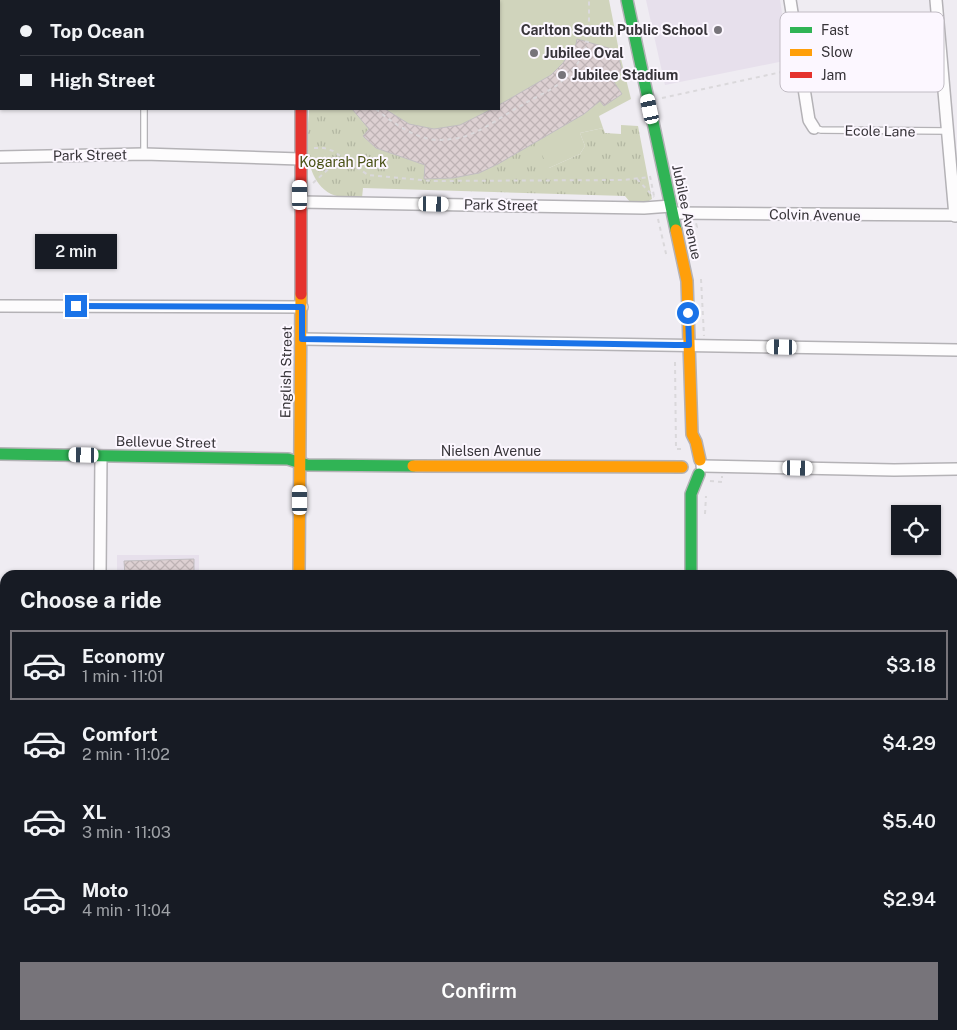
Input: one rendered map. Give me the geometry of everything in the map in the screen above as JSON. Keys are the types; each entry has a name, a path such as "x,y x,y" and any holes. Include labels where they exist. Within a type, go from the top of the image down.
{"street":[{"name":"Jubilee Avenue","path":"627,0 687,281 692,434 696,442 702,470"},
{"path":"804,92 809,120 814,128"},
{"path":"944,92 956,216"},
{"name":"English Street","path":"299,570 302,339 301,110"},
{"name":"Park Street","path":"0,157 144,154 300,154"},
{"name":"Park Street","path":"300,198 656,207 672,210"},
{"name":"Colvin Avenue","path":"672,210 956,216"},
{"path":"0,306 302,307"},
{"path":"302,339 957,350"},
{"name":"Jubilee Avenue","path":"681,449 692,434"},
{"name":"Bellevue Street","path":"0,454 288,459 300,463"},
{"path":"100,570 101,456"},
{"path":"691,494 687,487 684,461 689,457 695,457 702,470"},
{"name":"Nielsen Avenue","path":"300,463 307,465 684,471"},
{"path":"684,471 694,476 702,470 721,466 957,470"},
{"path":"691,570 691,494 702,470"}],"lane":[{"path":"144,110 144,154"},
{"name":"Ecole Lane","path":"814,128 821,130 947,131"}],"path":[{"path":"377,110 400,126 429,138 450,140 479,129 562,82 574,69 584,55 588,42 584,41 589,20 589,0"},
{"path":"659,98 780,73"},
{"path":"300,154 324,148 341,155 368,175 432,181 623,180 650,177"},
{"path":"300,198 341,155"},
{"path":"637,179 654,196 669,264"},
{"path":"675,345 681,449"},
{"path":"702,470 722,482 721,466"},
{"path":"705,518 706,490"}],"shaded area":[{"name":"Carlton South Public School","path":"646,0 780,0 782,12 780,12 780,62 665,85"},
{"path":"117,555 199,555 199,570 117,570"}],"green space":[{"name":"Jubilee Stadium","path":"500,0 609,0 631,99 599,116 603,128 580,133 585,146 580,154 549,168 498,164 479,173 455,178 424,179 425,165 376,147 363,136 365,125 354,110 500,110"},
{"name":"Kogarah Park","path":"309,110 354,110 369,129 363,136 376,148 425,165 424,179 453,178 479,173 535,142 549,168 580,154 585,146 580,133 603,128 605,133 621,134 621,125 638,126 652,199 647,202 630,202 625,196 363,188 362,198 342,197 331,194 315,178 308,156"}],"building":[{"path":"577,39 619,51 616,58 619,59 622,70 614,82 622,94 604,106 600,101 584,114 479,173 453,178 424,179 425,165 376,148 363,136 369,129 353,110 387,110 409,124 434,129 460,125 490,110 500,110 500,104 551,75 563,63 576,44"},
{"path":"194,559 194,570 125,570 124,561"}],"traffic: fast":[{"path":"627,0 676,230"},
{"path":"0,454 288,459 307,465 413,466"},
{"path":"691,570 691,494 699,474"}],"traffic: slow":[{"path":"676,230 687,281 692,434 700,460"},
{"path":"299,570 301,294"},
{"path":"413,466 682,467"}],"traffic: jam":[{"path":"301,110 301,294"}],"place":[{"name":"Carlton South Public School","path":"718,30"},
{"name":"Jubilee Oval","path":"534,53"},
{"name":"Jubilee Stadium","path":"562,75"}],"route":[{"path":"76,306 302,307 302,339 675,345 689,345 688,313"}]}
